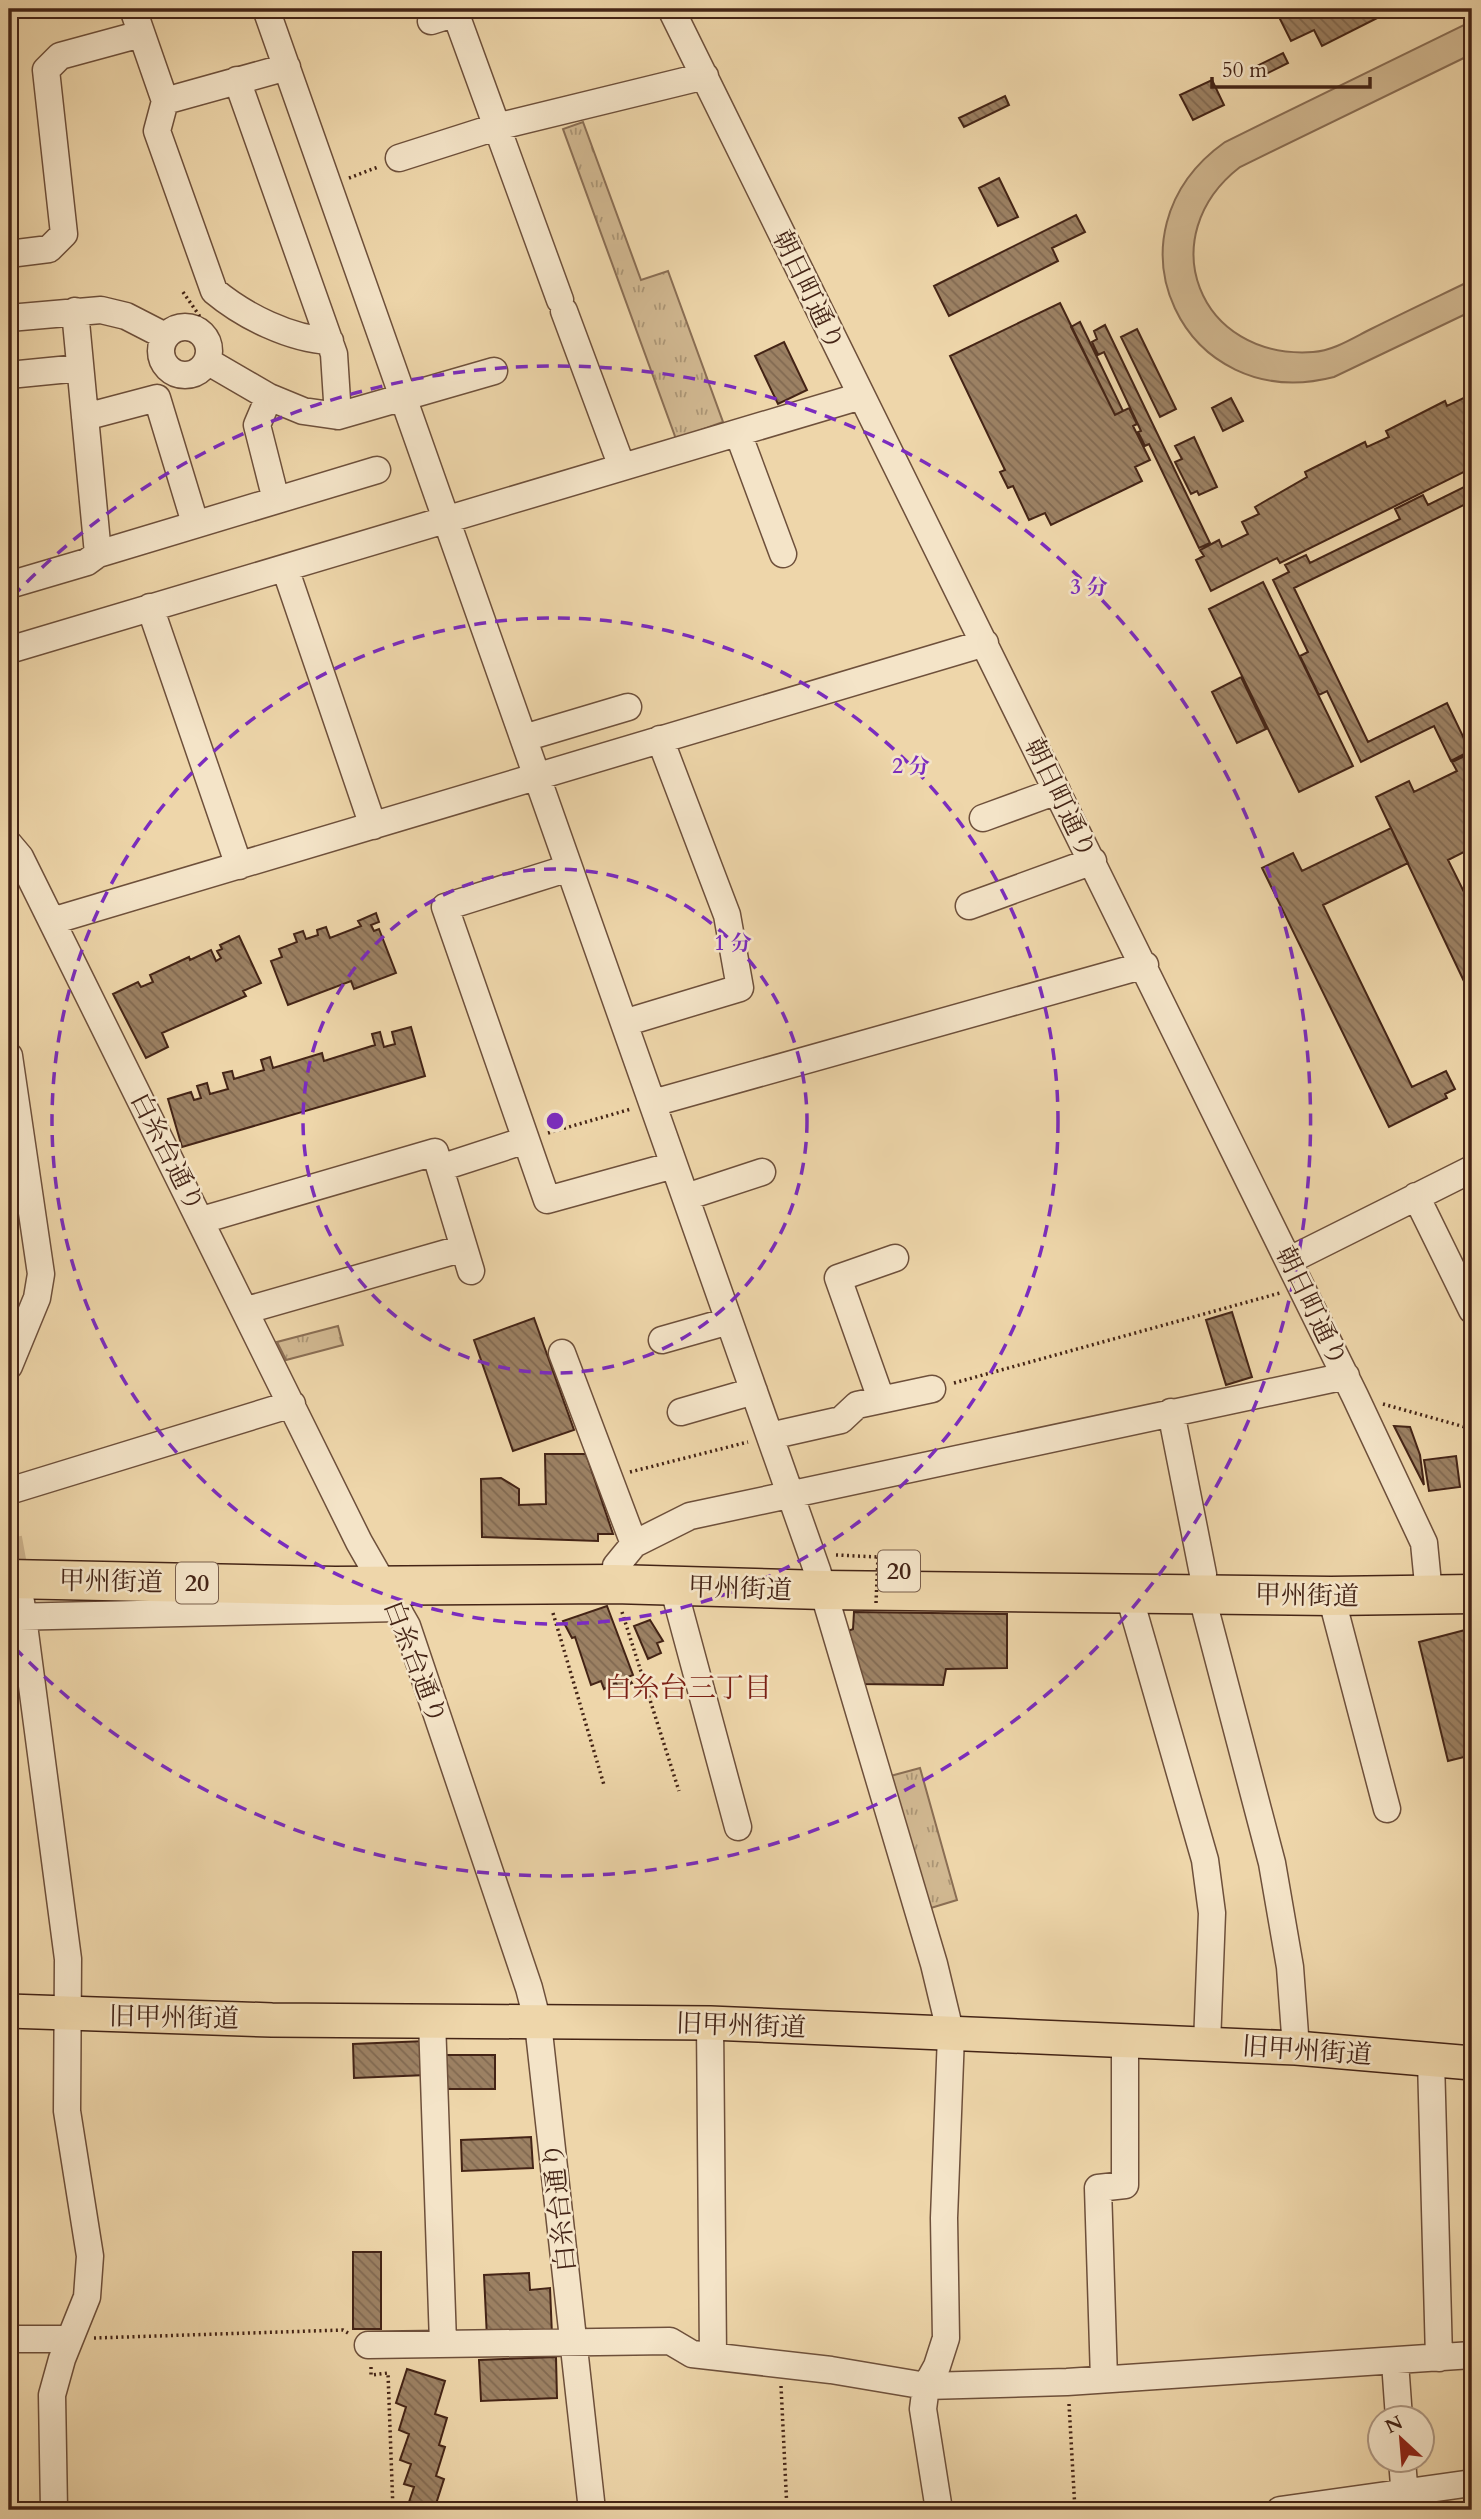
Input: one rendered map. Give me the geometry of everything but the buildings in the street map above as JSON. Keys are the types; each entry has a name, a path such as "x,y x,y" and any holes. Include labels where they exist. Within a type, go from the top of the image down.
{"highway":[{"name":"甲州街道","path":"9,1559 384,1585 673,1586 825,1572 1128,1592 1202,1583 1331,1596 1428,1585 1472,1576"},
{"name":"甲州街道","path":"15,1603 623,1570 825,1572 1202,1583 1428,1585 1472,1594"}],"main road":[{"name":"旧甲州街道","path":"9,2011 66,2015 710,2023 951,2035 1207,2043 1472,2063"}],"street":[{"path":"133,9 165,101 157,131 214,291 226,301 288,332 311,340 330,341"},
{"path":"266,9 791,1495 825,1572 930,1950 951,2035 944,2218 946,2338 937,2366 926,2386 923,2409 940,2510"},
{"name":"朝日町通り","path":"671,9 1303,1286 1424,1543 1428,1585"},
{"path":"447,14 496,127 622,467"},
{"path":"9,254 48,249 64,234 46,70 60,56 141,34"},
{"path":"165,101 286,66"},
{"path":"399,158 496,127 705,76"},
{"path":"237,80 334,354 338,416"},
{"path":"9,318 101,310 126,316 165,336"},
{"path":"75,311 98,554"},
{"path":"182,327 202,334 208,344 207,361 197,372 173,372 163,362 160,351 165,336 182,327"},
{"path":"207,361 269,397 303,411 338,416 494,371"},
{"path":"9,375 80,368"},
{"path":"9,650 861,396"},
{"path":"269,397 257,425 276,500"},
{"path":"85,417 156,398 195,523"},
{"path":"738,433 783,554"},
{"path":"9,585 87,562 98,554 195,523 377,470"},
{"path":"285,568 373,826"},
{"path":"150,607 239,866"},
{"path":"52,921 985,643"},
{"path":"524,738 628,707"},
{"path":"624,1023 740,988 727,915 660,739"},
{"path":"982,818 1058,791"},
{"name":"白糸台通り","path":"9,844 20,857 292,1404 412,1638 538,2022 592,2510"},
{"path":"970,906 1093,861"},
{"path":"569,868 445,907 547,1200 674,1165"},
{"path":"653,1103 1145,965"},
{"path":"9,1056 41,1274 37,1298 9,1366"},
{"path":"440,1168 526,1140"},
{"path":"202,1220 435,1152 467,1260 247,1310"},
{"path":"1290,1260 1472,1169"},
{"path":"686,1197 762,1172"},
{"path":"1416,1196 1472,1310"},
{"path":"881,1399 838,1278 895,1258"},
{"path":"662,1340 729,1321"},
{"path":"562,1353 609,1477 623,1570"},
{"path":"623,1570 690,1516 1171,1412 1351,1386"},
{"path":"770,1436 842,1420 857,1405 932,1389"},
{"path":"681,1412 754,1391"},
{"path":"9,1491 292,1404"},
{"path":"1171,1412 1202,1583 1272,1863 1290,1967 1296,2048"},
{"path":"673,1586 738,1827"},
{"path":"1128,1592 1205,1860 1212,1913 1207,2043"},
{"path":"1331,1596 1387,1809"},
{"path":"15,1603 68,1959 67,2111 90,2256 87,2297 52,2395 54,2510"},
{"path":"432,2020 443,2343"},
{"path":"710,2023 713,2356"},
{"path":"1104,2379 1098,2188 1125,2185 1125,2040"},
{"path":"1431,2060 1438,2358"},
{"path":"9,2339 70,2339"},
{"path":"370,2345 670,2341 692,2354 831,2370 926,2386 1068,2382 1472,2355"},
{"path":"1395,2362 1398,2404"},
{"path":"1403,2474 1405,2502"},
{"path":"1280,2510 1405,2502 1472,2483"}],"path":[{"path":"329,186 399,158"},
{"path":"183,292 203,321 202,334"},
{"path":"526,1140 653,1103"},
{"path":"932,1389 1303,1286"},
{"path":"1351,1386 1472,1429"},
{"path":"609,1477 770,1436"},
{"path":"825,1572 878,1557 876,1603"},
{"path":"623,1570 679,1791"},
{"path":"549,1601 604,1785"},
{"path":"70,2339 344,2330 370,2345 370,2375 388,2374 393,2510"},
{"path":"780,2365 787,2510"},
{"path":"1068,2382 1075,2510"}],"green space":[{"path":"1472,21 1472,54 1240,167 1213,195 1198,226 1194,258 1200,288 1216,315 1241,336 1273,349 1313,352 1343,344 1472,280 1472,311 1334,377 1281,382 1235,370 1199,344 1175,308 1163,267 1167,223 1187,180 1225,142"},
{"path":"583,122 641,280 668,271 723,422 676,439 563,129"},
{"path":"338,1326 343,1345 286,1360 277,1342"},
{"path":"920,1768 957,1900 921,1911 883,1778"}],"tunnel":[{"path":"9,1538 19,1593"}],"district":[{"name":"白糸台三丁目","path":"688,1687"}]}
